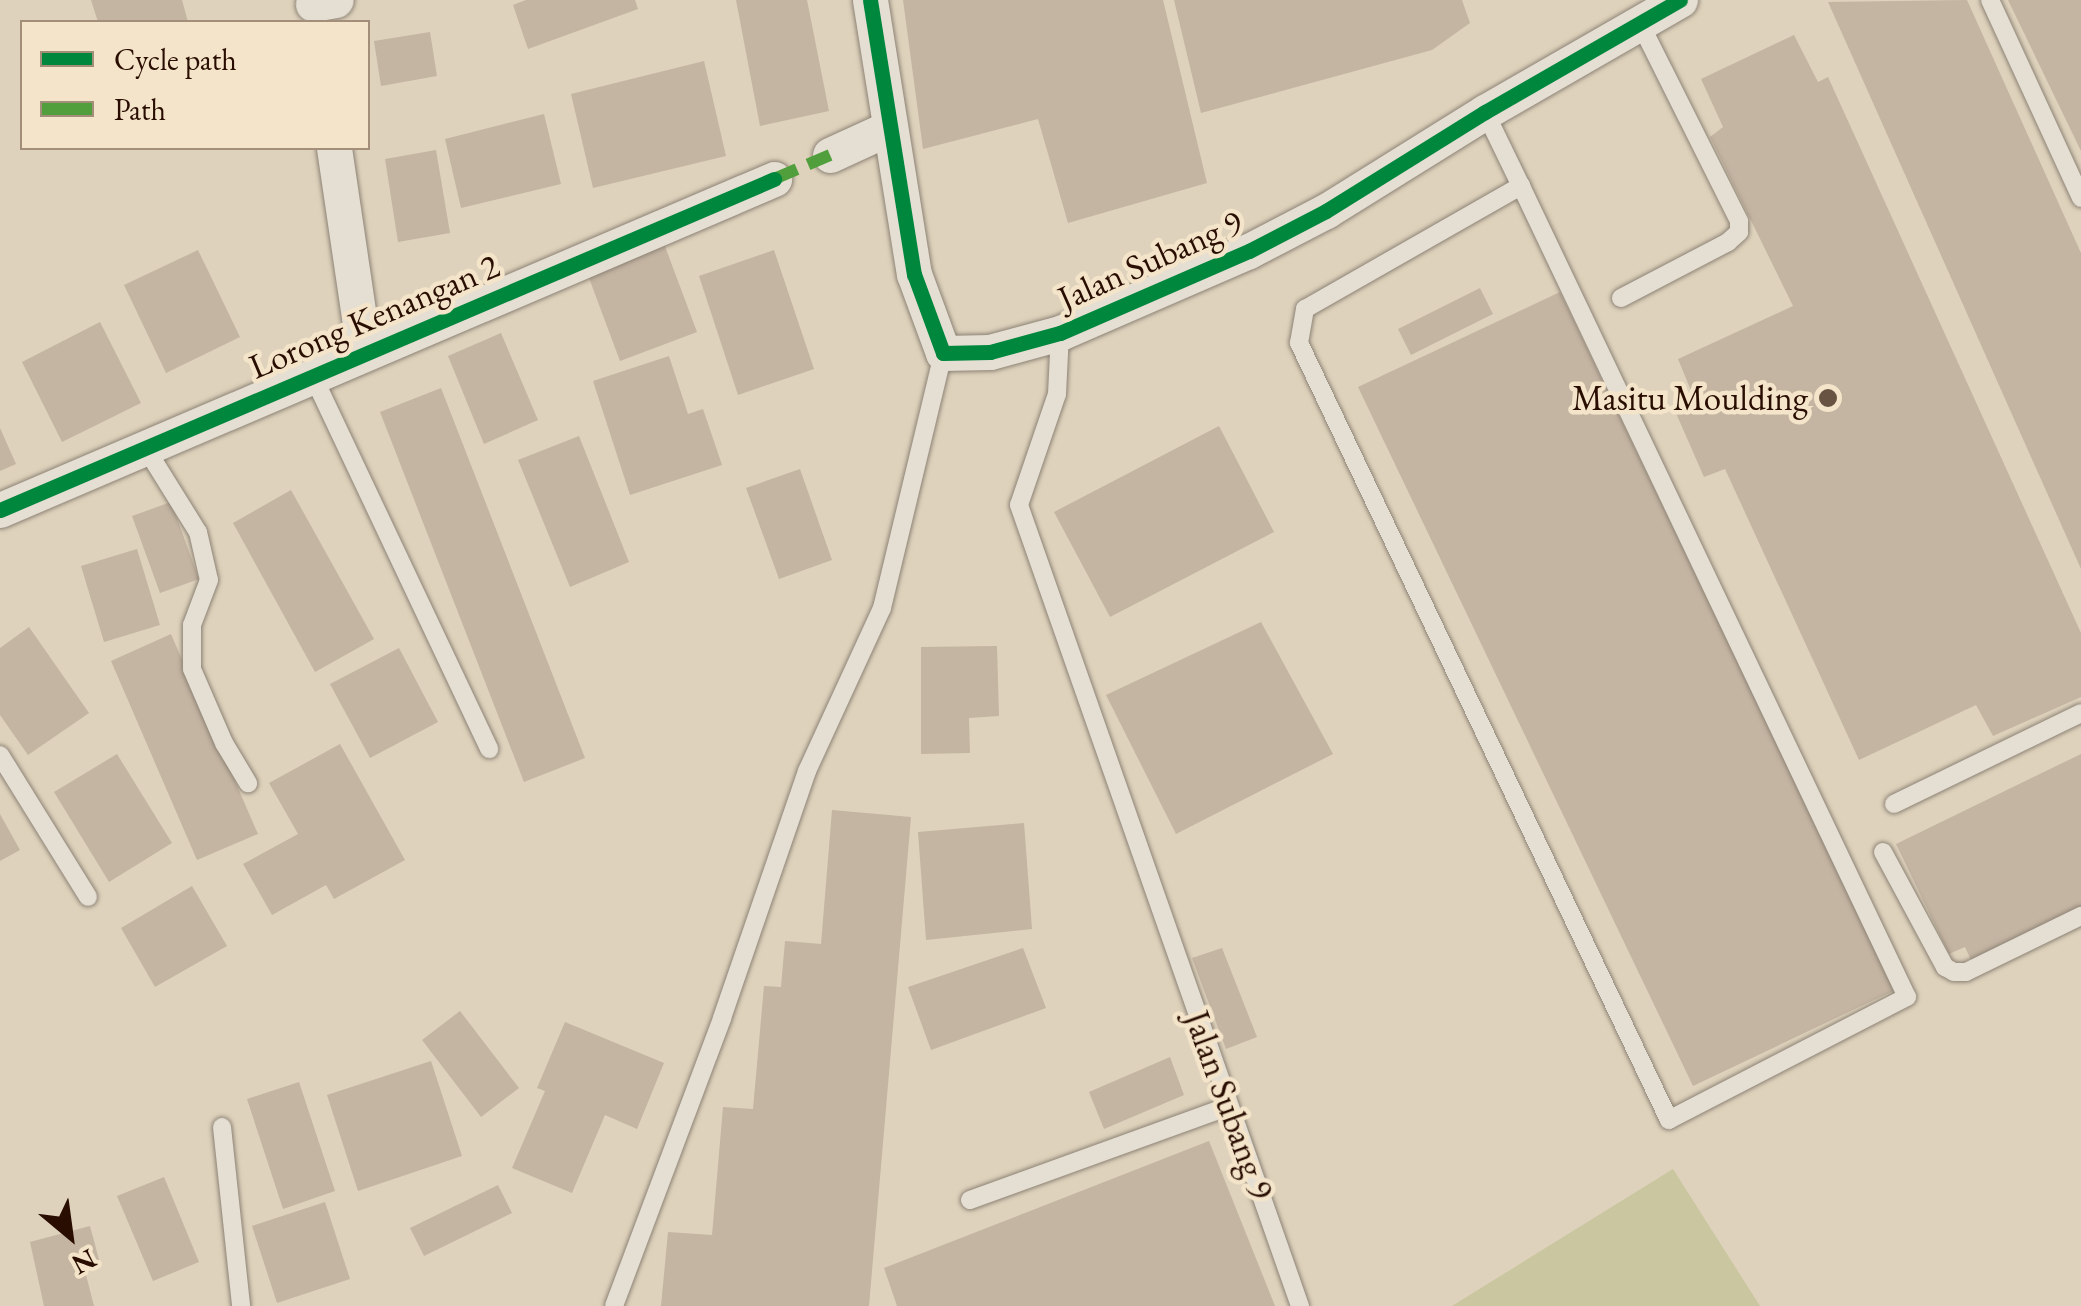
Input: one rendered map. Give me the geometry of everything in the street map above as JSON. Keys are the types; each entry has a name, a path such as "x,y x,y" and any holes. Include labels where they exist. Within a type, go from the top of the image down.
{"street":[{"path":"870,0 914,274 943,353"},
{"name":"Jalan Subang 9","path":"943,353 990,352 1060,333 1265,243 1680,0"},
{"path":"830,155 890,128"},
{"path":"334,150 364,352"},
{"name":"Lorong Kenangan 2","path":"0,510 774,179"}],"lane":[{"path":"1990,0 2081,198"},
{"path":"1621,298 1728,242 1739,232 1739,221 1640,23"},
{"path":"1485,112 1521,186 1907,997 1670,1120 1300,342 1306,309 1521,186"},
{"name":"Jalan Subang 9","path":"1060,333 1057,394 1019,506 1300,1306"},
{"path":"614,1306 722,1018 807,771 882,608 943,353"},
{"path":"312,374 465,690 489,749"},
{"path":"144,447 198,532 209,580 192,625 192,670 224,743 248,782"},
{"path":"1894,804 2081,713"},
{"path":"0,755 88,896"},
{"path":"1883,852 1946,967 1954,972 1966,972 2081,916"},
{"path":"970,1200 1227,1107"},
{"path":"222,1126 242,1306"}],"shaded area":[{"path":"1673,1169 1760,1306 1452,1306"}],"building":[{"path":"91,0 182,0 187,20 97,20"},
{"path":"526,0 635,0 638,9 528,49 513,5"},
{"path":"736,0 807,0 829,111 760,126"},
{"path":"903,0 1163,0 1207,183 1068,223 1038,119 923,149"},
{"path":"1174,0 1462,0 1470,23 1432,50 1201,113"},
{"path":"1967,0 2081,253 2081,569 1828,2"},
{"path":"2008,0 2081,0 2081,151"},
{"path":"430,32 437,76 381,86 374,41"},
{"name":"Masitu Moulding","path":"1794,35 1818,82 1828,77 2081,633 2081,697 1993,736 1976,705 1859,760 1725,469 1704,477 1672,404 1692,393 1678,359 1793,306 1710,137 1723,127 1701,79"},
{"path":"704,61 726,156 593,188 571,94"},
{"path":"544,114 561,184 461,208 445,139"},
{"path":"436,150 450,233 398,242 385,159"},
{"path":"663,241 697,332 620,361 586,270"},
{"path":"198,250 240,337 166,373 124,285"},
{"path":"774,250 814,369 738,395 699,276"},
{"path":"1480,288 1493,314 1411,355 1398,329"},
{"path":"1560,292 1895,990 1693,1086 1358,387"},
{"path":"100,322 141,403 62,442 22,362"},
{"path":"501,333 538,420 484,444 448,356"},
{"path":"669,356 688,414 703,409 722,465 630,495 593,381"},
{"path":"441,388 585,758 524,782 380,412"},
{"path":"1219,426 1274,532 1110,617 1054,512"},
{"path":"0,428 16,464 0,471"},
{"path":"579,436 629,562 570,587 518,460"},
{"path":"800,469 832,560 779,579 746,488"},
{"path":"291,490 374,639 315,672 233,523"},
{"path":"171,502 199,579 160,593 132,516"},
{"path":"137,549 160,625 104,642 81,566"},
{"path":"1261,622 1333,754 1176,834 1106,695"},
{"path":"29,627 89,713 28,755 0,715 0,648"},
{"path":"171,634 258,834 197,860 111,661"},
{"path":"997,646 999,716 969,718 970,753 921,754 921,647"},
{"path":"399,648 438,722 370,758 330,684"},
{"path":"340,744 405,860 334,899 326,885 272,915 243,864 298,834 269,783"},
{"path":"117,754 172,843 109,882 54,792"},
{"path":"2081,754 2081,909 1972,962 1965,947 1949,954 1896,844"},
{"path":"832,810 911,817 869,1306 661,1306 668,1232 712,1235 723,1107 753,1109 764,986 781,987 785,941 821,944"},
{"path":"0,814 20,850 0,861"},
{"path":"1024,823 1032,929 926,940 918,832"},
{"path":"192,886 227,946 155,987 121,928"},
{"path":"1023,948 1046,1008 931,1050 908,987"},
{"path":"1222,948 1257,1037 1226,1049 1192,958"},
{"path":"460,1011 519,1088 481,1117 422,1040"},
{"path":"565,1022 664,1063 637,1129 605,1115 572,1193 512,1168 545,1091 537,1088"},
{"path":"1170,1057 1184,1095 1104,1129 1089,1092"},
{"path":"431,1061 462,1156 358,1191 327,1095"},
{"path":"299,1082 335,1191 283,1209 247,1099"},
{"path":"1209,1141 1275,1306 897,1306 884,1268"},
{"path":"164,1177 199,1262 153,1281 117,1196"},
{"path":"498,1185 512,1213 424,1256 410,1228"},
{"path":"325,1202 350,1279 277,1303 252,1226"},
{"path":"90,1226 101,1267 85,1271 94,1306 44,1306 30,1242"}],"marked path":[{"path":"774,179 830,155"}],"cycle path":[{"path":"870,0 914,274 943,353 990,352 1060,333 1249,251 1326,211 1485,112 1680,0"},
{"path":"0,510 774,179"}],"place":[{"name":"Masitu Moulding","path":"1828,398"}]}
